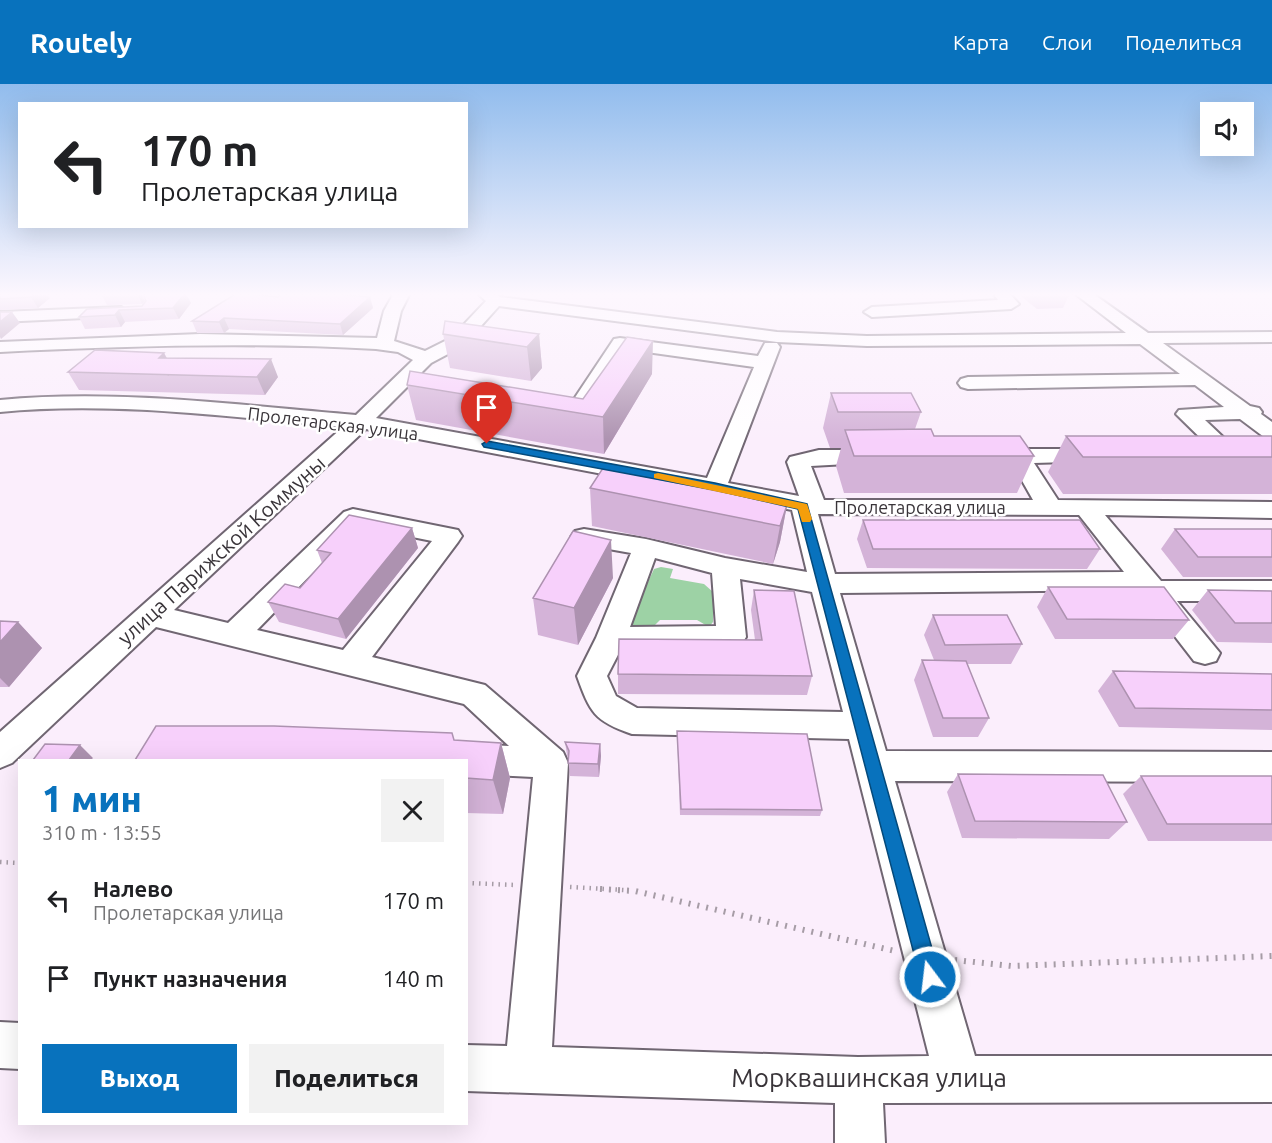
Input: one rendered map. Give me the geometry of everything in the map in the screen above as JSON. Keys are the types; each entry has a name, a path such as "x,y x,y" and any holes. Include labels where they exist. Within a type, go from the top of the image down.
{"street":[{"path":"0,347 87,342"},
{"path":"329,342 384,345 417,353 424,359"},
{"name":"улица Парижской Коммуны","path":"0,753 361,422 413,386 424,359 456,342"},
{"path":"715,487 768,351 774,342"},
{"path":"1152,342 1272,432"},
{"path":"551,410 574,414 620,343 765,363"},
{"path":"968,383 1200,379"},
{"name":"Пролетарская улица","path":"0,406 44,402 190,407 361,422 715,487 809,507 1272,510"},
{"path":"1197,456 1242,456 1186,414 1272,411"},
{"path":"972,456 1113,456"},
{"path":"1019,456 1050,507"},
{"path":"901,457 819,457 798,462 809,507 822,584 863,726 958,1079"},
{"path":"1086,508 1205,653"},
{"path":"234,635 353,517 449,536 350,663"},
{"path":"584,537 646,548 724,567 822,584 1150,586 1272,591"},
{"path":"646,548 611,638 592,676 603,704 632,721 863,726"},
{"path":"611,638 730,637 724,567"},
{"path":"150,615 474,694 551,763"},
{"path":"432,758 456,759"},
{"path":"468,760 551,763"},
{"path":"528,1071 551,763"},
{"path":"873,766 1272,767"},
{"path":"0,1045 18,1046"},
{"name":"Морквашинская улица","path":"468,1068 858,1080 1272,1078"},
{"path":"858,1080 860,1143"}],"path":[{"path":"0,862 18,863"},
{"path":"468,883 635,891 899,951"},
{"path":"944,959 1012,966 1272,956"}],"green space":[{"path":"661,567 673,569 670,578 704,584 713,592 713,622 709,627 697,620 660,620 652,628 632,628 629,623 654,569"}],"building":[{"path":"497,342 531,342 527,347"},
{"path":"623,342 652,342 603,417 407,385 410,371 583,399"},
{"path":"95,350 164,353 159,358 271,359 257,377 68,372"},
{"path":"831,393 911,393 921,412 838,412"},
{"path":"931,429 934,436 1020,436 1034,456 854,456 845,430"},
{"path":"1066,436 1272,436 1272,457 1083,457"},
{"path":"603,468 787,505 780,526 590,488"},
{"path":"349,515 412,528 338,619 268,602 285,584 300,588 331,553 317,550"},
{"path":"863,520 1080,520 1100,549 873,549"},
{"path":"1175,529 1272,529 1272,557 1198,557"},
{"path":"573,531 611,540 574,608 533,598"},
{"path":"1048,587 1164,587 1189,620 1067,619"},
{"path":"754,590 794,591 812,676 618,674 619,639 762,640"},
{"path":"1208,590 1272,591 1272,623 1235,623"},
{"path":"933,615 1007,615 1022,644 945,645"},
{"path":"0,621 18,622 0,642"},
{"path":"922,660 966,661 989,718 943,718"},
{"path":"1113,671 1272,674 1272,710 1135,708"},
{"path":"156,726 274,726 452,733 454,740 501,743 493,780 468,778 468,759 136,759"},
{"path":"677,731 807,734 822,810 681,809"},
{"path":"565,742 600,744 598,764 568,763 569,751"},
{"path":"45,744 80,745 70,759 34,759"},
{"path":"958,774 1103,775 1127,822 975,821"},
{"path":"1141,776 1272,776 1272,824 1167,824"}],"slow traffic":[{"path":"658,476 803,506 806,519"}],"route":[{"path":"487,444 803,506 822,584 863,726 930,977"}]}
